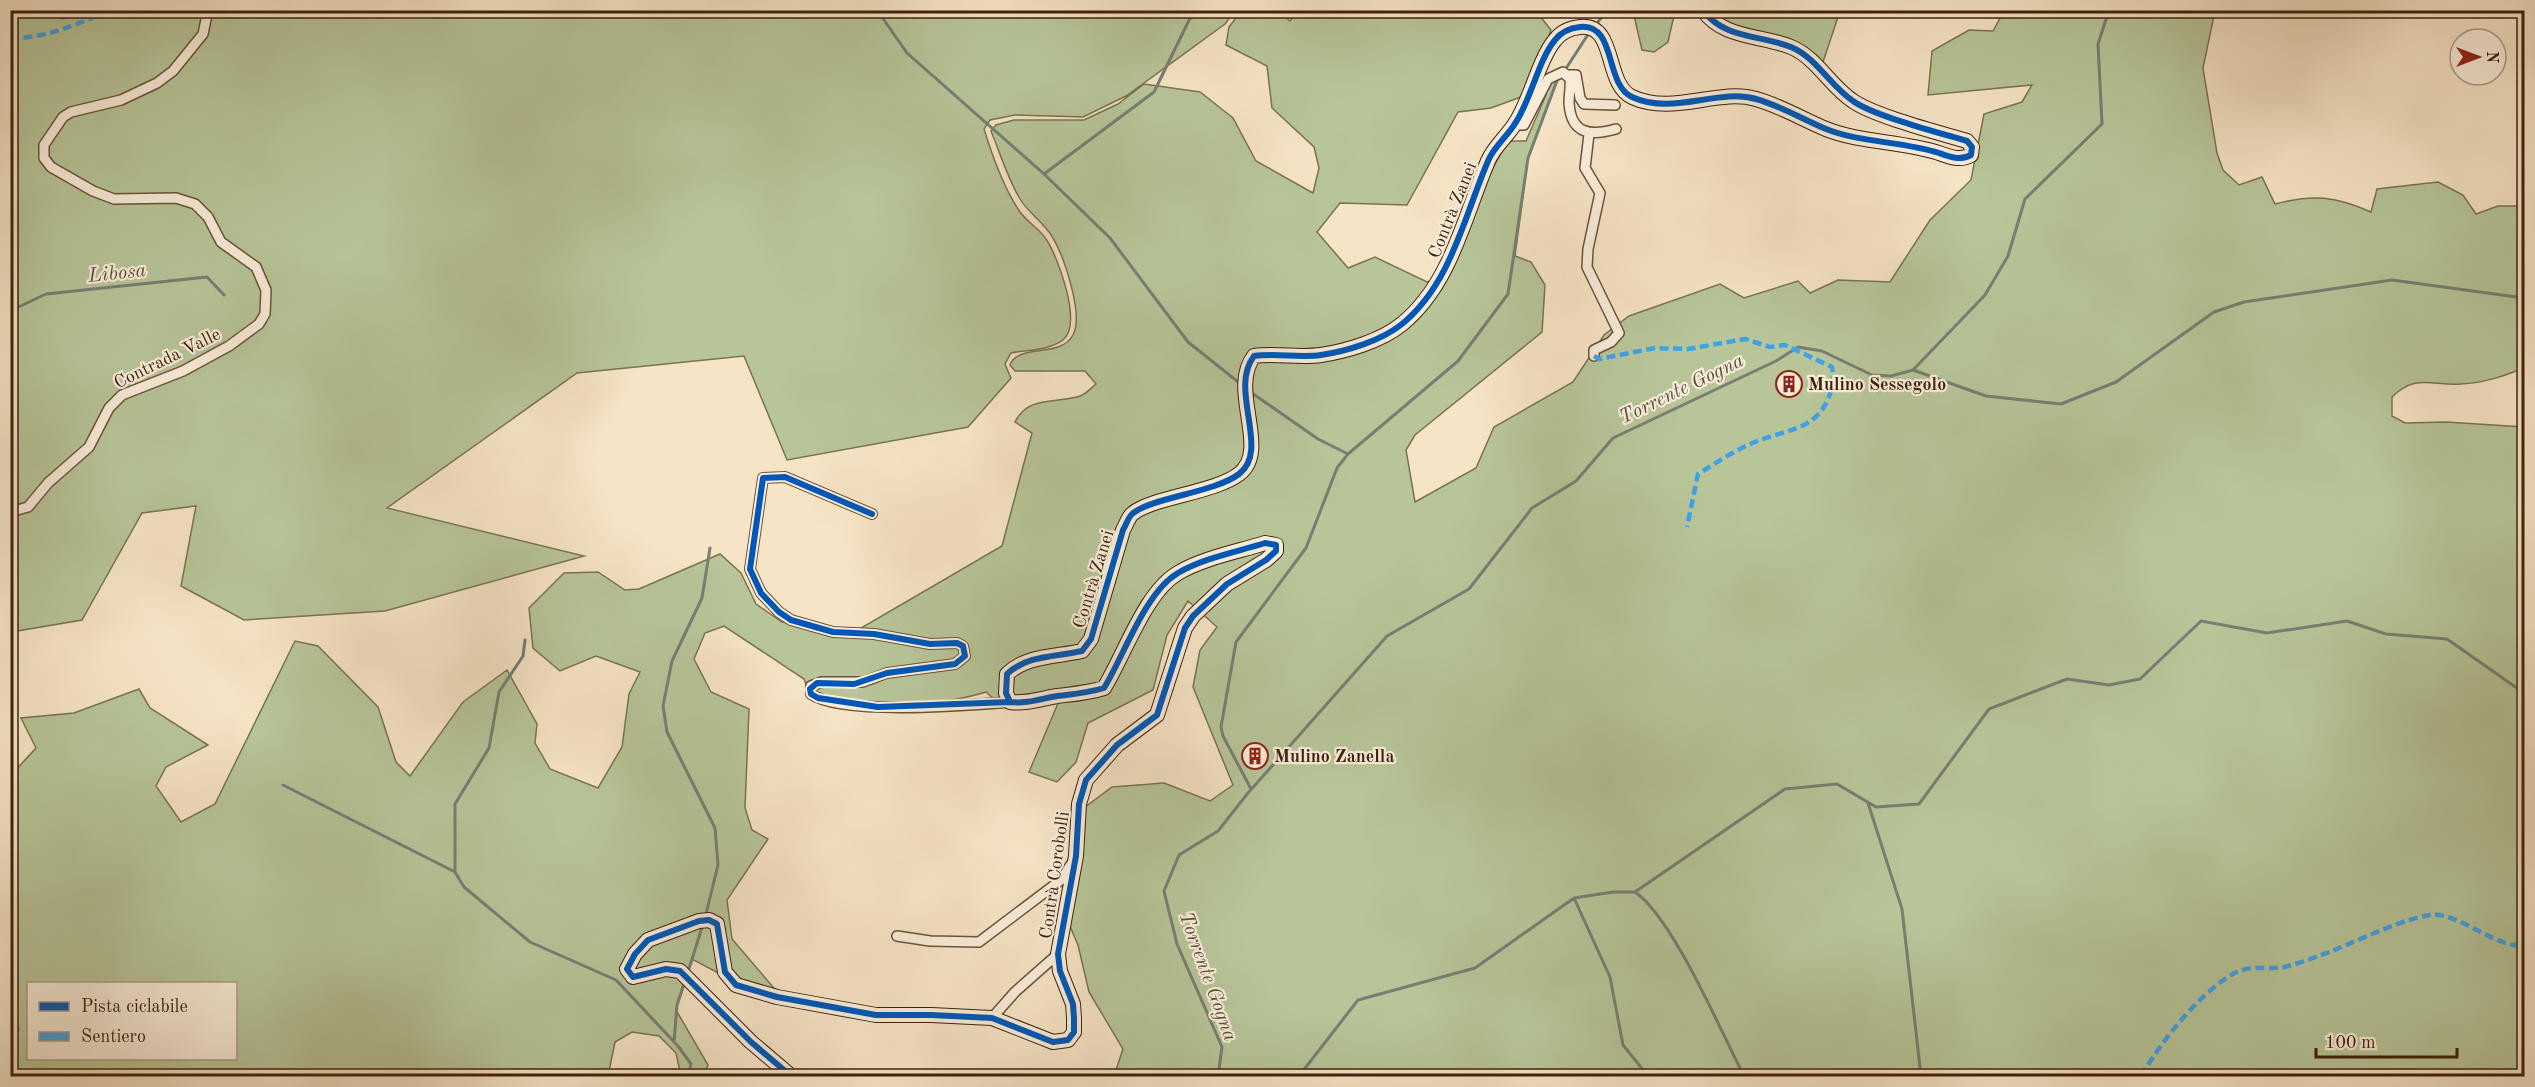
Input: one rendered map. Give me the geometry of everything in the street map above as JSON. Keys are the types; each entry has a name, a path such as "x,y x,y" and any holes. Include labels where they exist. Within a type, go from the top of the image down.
{"street":[{"name":"Contrada Valle","path":"10,512 27,507 48,483 90,447 110,408 122,395 183,371 229,346 259,324 265,315 266,290 256,267 221,242 208,217 195,204 176,198 114,199 76,182 51,167 44,158 44,146 63,117 71,112 121,99 157,83 173,71 203,33 208,10"},
{"name":"Contrà Zanei","path":"1010,702 1006,693 1007,674 1016,666 1041,657 1082,651 1091,639 1123,530 1130,516 1139,510 1196,492 1240,473 1249,461 1251,447 1244,387 1248,364 1254,356 1321,355 1356,346 1401,325 1437,285 1471,207 1489,158 1515,125 1555,40 1568,29 1589,27 1603,37 1617,84 1624,91 1647,102 1666,104 1752,98 1790,110 1828,130 1921,147 1958,158 1971,155 1971,147 1967,141 1854,102 1818,66 1798,51 1732,32 1719,25 1703,10"},
{"name":"Contrà Zanei","path":"1515,125 1524,125 1551,76 1563,72 1568,75"},
{"path":"1615,105 1584,104 1580,98 1576,75 1568,75 1571,111 1581,130 1588,134 1616,129"},
{"path":"1588,134 1586,171 1600,193 1588,249 1587,267 1619,333 1611,342 1594,350 1594,356"},
{"path":"872,514 785,477 763,478 757,531 749,561 752,575 761,592 779,612 806,625 833,632 874,634 930,644 957,643 963,646 965,656 954,664 888,673 863,682 817,683 812,686 811,694 835,702 878,707 1010,702"},
{"name":"Contrà Corobolli","path":"791,1077 751,1042 680,972 666,969 637,978 633,977 627,969 635,954 648,940 704,920 717,924 725,972 736,985 777,997 876,1015 992,1018 1053,1042 1068,1040 1074,1032 1074,1018 1072,1004 1060,971 1058,954 1076,856 1077,823 1086,780 1117,746 1157,715 1185,628 1193,616 1227,584 1266,560 1276,551 1276,545 1265,543 1198,565 1178,573 1162,585 1130,636 1104,688 1026,704 1010,702"},
{"name":"Contrà Corobolli","path":"897,936 930,941 979,942 1061,880 1076,856"},
{"name":"Contrà Corobolli","path":"992,1018 1015,992 1058,954"}],"green space":[{"path":"1299,10 1536,11 1551,30 1529,94 1491,108 1458,112 1407,205 1340,203 1317,232 1348,268 1375,257 1427,282 1449,275 1485,182 1508,141 1526,141 1546,95 1534,94 1541,79 1560,72 1528,158 1515,256 1531,262 1545,285 1542,332 1415,435 1406,450 1415,502 1476,468 1494,427 1573,382 1604,335 1629,316 1720,284 1744,298 1798,281 1810,293 1838,280 1890,282 1930,220 1971,180 1984,114 2022,102 2032,85 1928,95 1932,51 1969,30 1993,31 2004,11 2215,11 2203,68 2217,153 2223,170 2239,185 2262,177 2275,204 2301,199 2324,198 2371,212 2377,189 2438,182 2463,195 2476,214 2498,206 2524,206 2524,368 2478,382 2451,384 2425,382 2409,385 2392,397 2392,416 2405,423 2446,422 2524,427 2524,1076 1114,1076 1123,1049 1089,992 1078,945 1069,924 1084,808 1112,787 1164,783 1210,801 1233,785 1193,687 1200,650 1217,627 1188,601 1167,635 1153,690 1088,723 1076,762 1057,782 1029,772 1064,689 996,701 986,692 964,698 921,703 877,703 811,696 804,679 724,626 705,633 694,659 711,692 749,709 745,808 752,830 768,839 727,900 732,939 779,994 741,985 692,959 676,1010 708,1065 704,1076 681,1076 676,1053 659,1036 632,1032 615,1042 608,1076 11,1076 11,1040 19,1029 11,1022 11,775 36,748 21,718 74,713 139,689 150,708 208,745 166,767 156,786 181,822 215,804 295,641 318,646 378,707 396,762 410,776 463,702 507,670 537,724 535,743 550,769 598,788 622,747 629,694 640,672 596,656 560,671 533,648 529,608 564,573 598,572 625,590 639,589 720,554 741,573 756,604 782,622 851,634 1002,546 1032,433 1015,422 1021,413 1035,404 1080,396 1096,384 1085,371 1015,371 1010,365 1014,358 1021,354 1059,347 1067,342 1076,326 1076,314 1071,286 1057,247 1050,233 1020,199 991,131 996,125 1014,120 1084,120 1118,104 1144,84 1200,92 1233,118 1256,161 1313,193 1319,168 1314,147 1272,108 1267,66 1226,45 1229,27 1241,11 1278,11 1290,21"},
{"path":"11,11 1235,11 1225,24 1126,96 1083,117 1015,115 990,120 984,129 1007,190 1021,213 1043,235 1051,248 1062,274 1070,319 1069,331 1059,343 1011,353 1005,364 1011,378 968,427 787,460 744,356 577,373 387,508 584,556 385,611 244,620 181,586 196,506 142,513 82,620 11,632"},
{"path":"1633,11 1675,11 1668,42 1654,52 1642,50"},
{"path":"1710,11 1840,11 1821,68 1720,19"}],"waterway":[{"path":"29,10 62,18 117,14 123,10"},
{"path":"877,10 907,53 1044,174 1110,238 1188,342 1242,385"},
{"path":"1044,174 1154,92 1194,10"},
{"path":"1595,26 1607,10"},
{"path":"1913,370 1985,295 2008,256 2025,199 2102,124 2098,44 2109,10"},
{"path":"1565,70 1587,36"},
{"path":"1251,789 1223,736 1221,727 1236,642 1306,548 1337,468 1348,454 1458,361 1508,294 1528,158 1558,78"},
{"name":"Libosa","path":"10,311 46,294 207,277 224,295"},
{"path":"1913,370 1986,396 2061,404 2116,382 2214,312 2244,302 2392,280 2524,298"},
{"name":"Torrente Gogna","path":"1218,1076 1222,1047 1177,944 1164,891 1179,855 1218,831 1248,793 1387,636 1469,589 1532,508 1576,481 1613,438 1776,361 1798,347 1822,351 1872,375 1891,376 1913,370"},
{"path":"1249,391 1318,439 1348,454"},
{"path":"705,918 718,865 715,828 667,732 663,706 672,661 702,598 710,548"},
{"path":"1299,1076 1358,1000 1475,968 1574,898 1613,892 1635,892 1785,789 1837,784 1876,807 1919,804 1989,709 2067,679 2109,685 2140,679 2201,621 2267,633 2347,621 2386,634 2447,639 2524,693"},
{"path":"525,640 523,656 499,692 489,748 455,804 455,872 464,887 530,942 616,980 678,1046 691,1064 688,1076"},
{"path":"283,785 455,872"},
{"path":"1868,803 1902,909 1921,1076"},
{"path":"1635,892 1650,906 1680,950 1744,1076"},
{"path":"1574,898 1610,977 1623,1045 1648,1076"},
{"path":"688,972 703,924"},
{"path":"674,1042 677,1005 685,981"}],"marked path":[{"path":"10,38 32,37 66,28 97,16 91,10"},
{"path":"1594,356 1599,359 1655,348 1688,349 1745,339 1770,347 1785,345 1832,367 1831,391 1822,410 1815,418 1807,424 1748,445 1698,474 1687,527"},
{"path":"2141,1076 2169,1034 2193,1007 2218,984 2237,972 2250,968 2284,967 2309,960 2400,923 2429,915 2440,915 2462,922 2505,943 2524,945"}],"cycle path":[{"path":"1010,702 1006,693 1007,674 1033,660 1082,651 1091,639 1123,530 1132,514 1154,503 1215,486 1239,474 1248,463 1251,435 1245,385 1247,370 1254,356 1313,356 1353,348 1394,330 1419,308 1433,290 1444,270 1491,156 1521,113 1549,48 1557,37 1566,31 1580,27 1592,28 1600,34 1623,90 1632,97 1648,102 1679,103 1726,97 1756,99 1839,134 1911,146 1955,158 1971,155 1972,147 1967,141 1908,124 1863,107 1845,95 1800,52 1780,43 1732,31 1711,19 1703,10"},
{"path":"791,1076 751,1042 680,971 666,969 633,977 627,969 635,954 648,940 699,921 709,920 717,924 725,972 736,985 777,997 876,1015 992,1018 1053,1042 1068,1040 1074,1032 1073,1004 1060,971 1058,954 1076,856 1079,804 1086,780 1117,745 1157,715 1185,628 1193,616 1227,584 1266,560 1276,551 1276,545 1265,543 1198,563 1166,582 1145,609 1104,688 1022,702 878,707 818,698 811,694 810,689 817,683 854,684 887,673 955,664 965,656 963,646 957,643 930,644 874,634 833,632 791,620 779,612 761,593 750,569 763,478 785,477 872,514"}],"place":[{"name":"Mulino Sessegolo","path":"1789,384"},
{"name":"Mulino Zanella","path":"1255,756"}]}
